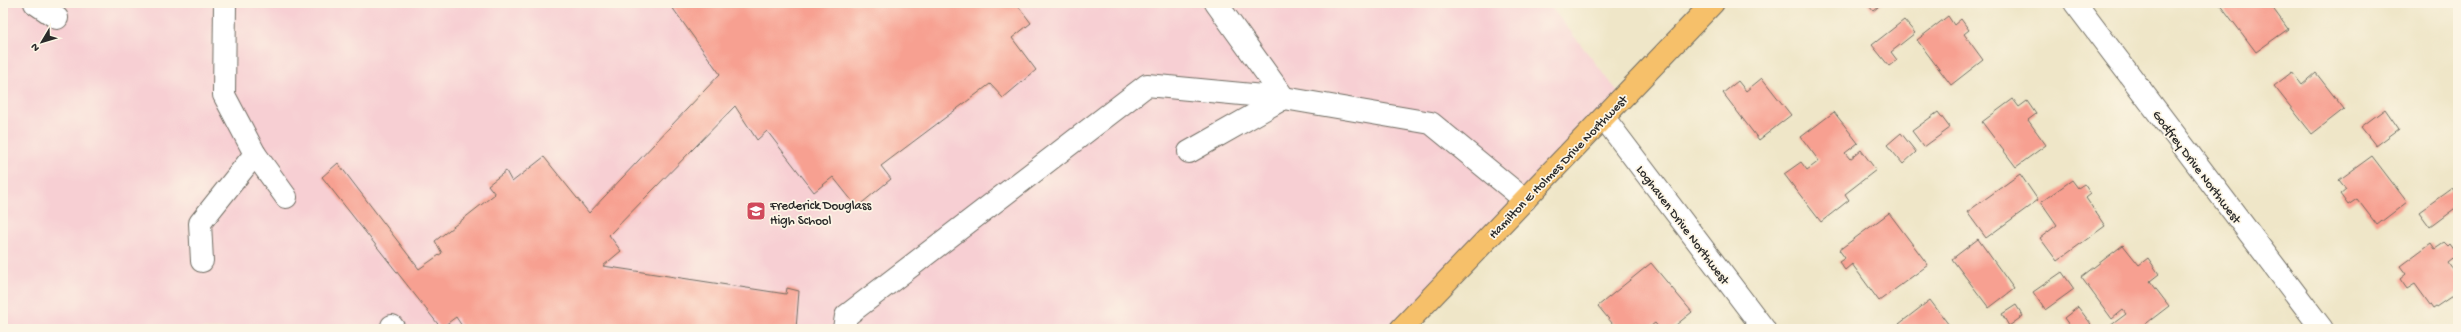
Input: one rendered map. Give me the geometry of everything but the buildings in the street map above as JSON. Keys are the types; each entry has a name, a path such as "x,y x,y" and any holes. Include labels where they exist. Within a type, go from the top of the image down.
{"main road":[{"name":"Hamilton E Holmes Drive Northwest","path":"1400,329 1713,3"}],"street":[{"path":"35,3 57,18"},
{"path":"225,3 224,95 255,154 286,197"},
{"path":"1216,3 1284,98"},
{"name":"Godfrey Drive Northwest","path":"2075,3 2322,329"},
{"path":"844,329 846,316 1147,86 1284,98 1431,123 1525,200"},
{"path":"1189,152 1284,98"},
{"name":"Loghaven Drive Northwest","path":"1604,118 1764,329"},
{"path":"202,261 200,223 255,154"}],"shaded area":[{"name":"Frederick Douglass High School","path":"3,3 1548,3 1619,93 1398,329 3,329"}],"place":[{"name":"Frederick Douglass High School","path":"756,211"}]}
